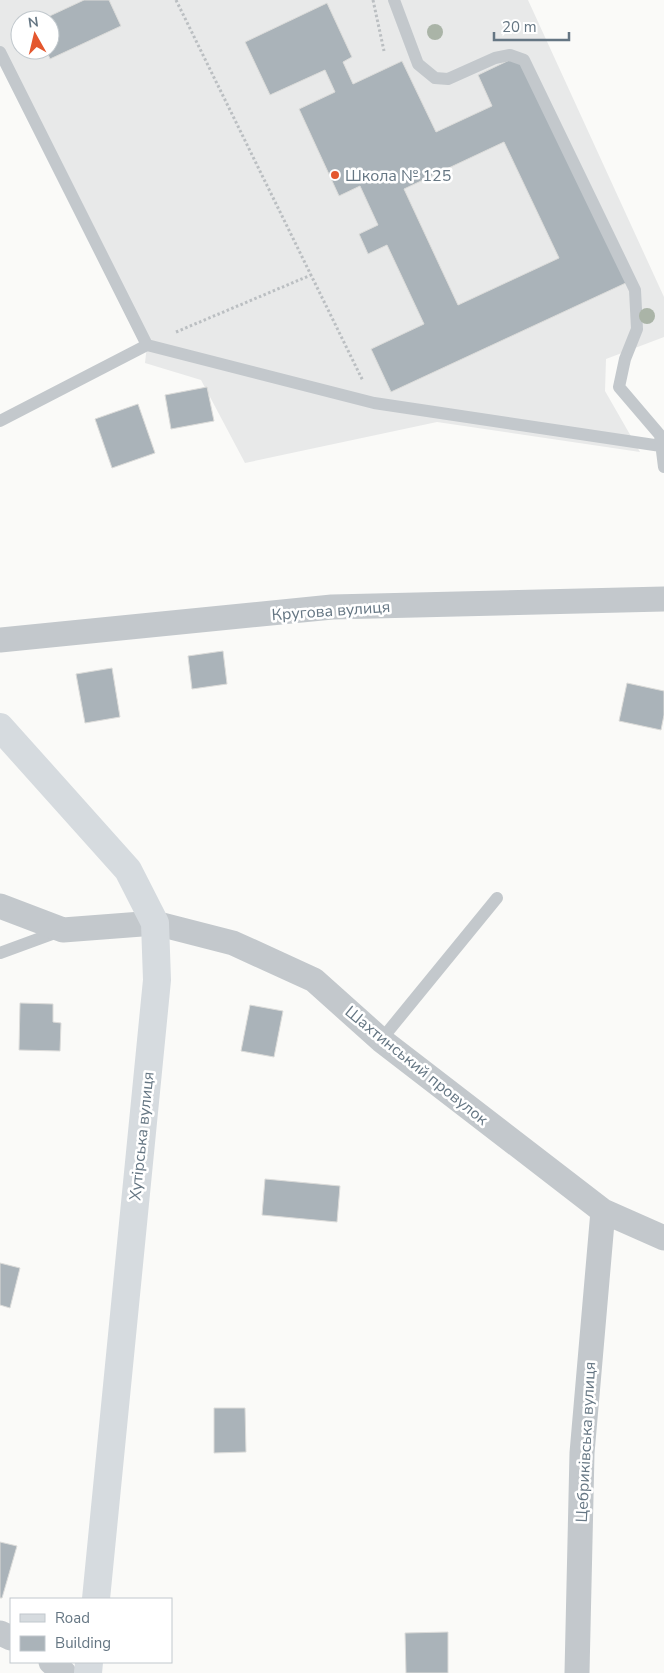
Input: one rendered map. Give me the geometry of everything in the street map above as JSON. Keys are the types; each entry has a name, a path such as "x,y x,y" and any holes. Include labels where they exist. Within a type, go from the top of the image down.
{"main road":[{"name":"Хутірська вулиця","path":"0,727 128,870 155,922 157,980 96,1598"}],"street":[{"name":"Кругова вулиця","path":"0,640 332,607 664,599"},
{"path":"0,906 62,930"},
{"name":"Шахтинський провулок","path":"62,930 155,922 233,943 314,980 381,1040 602,1211 664,1238"},
{"name":"Цебриківська вулиця","path":"577,1673 582,1453 602,1211"},
{"path":"52,1663 64,1673"}],"lane":[{"path":"394,0 418,64 435,78 448,79 495,58 510,55 524,60 635,290 637,329 625,360 619,387 660,435 664,466"},
{"path":"0,52 147,345"},
{"path":"0,421 147,345 374,403 661,446"},
{"path":"381,1040 497,898"},
{"path":"0,952 62,930"}],"path":[{"path":"176,0 374,403"},
{"path":"373,0 384,51"},
{"path":"147,345 311,275"}],"shaded area":[{"name":"Школа № 125","path":"0,0 528,0 664,297 664,337 606,359 605,391 640,452 437,422 245,463 201,380 145,363 147,345 0,52"}],"building":[{"path":"84,0 109,0 121,26 60,54 60,11"},
{"path":"327,3 352,57 343,62 353,84 402,61 436,132 492,106 478,75 522,54 628,282 391,392 371,349 424,324 387,245 368,254 359,234 378,225 360,186 339,196 299,109 335,92 325,70 270,95 245,42","holes":["504,142 559,258 458,305 404,189"]},
{"path":"207,387 214,421 171,429 165,395"},
{"path":"138,404 155,453 112,468 95,419"},
{"path":"223,651 227,684 192,689 188,656"},
{"path":"112,668 120,717 85,723 76,674"},
{"path":"627,683 664,691 664,715 661,730 619,721"},
{"path":"20,1003 53,1004 53,1022 61,1023 60,1051 19,1050"},
{"path":"250,1005 283,1011 274,1057 241,1051"},
{"path":"265,1179 340,1186 337,1222 262,1215"},
{"path":"0,1263 20,1268 10,1308 0,1305"},
{"path":"214,1408 245,1408 246,1452 214,1453"},
{"path":"0,1542 17,1546 2,1598 0,1598"},
{"path":"448,1632 448,1673 406,1673 405,1633"}],"place":[{"name":"Школа № 125","path":"335,175"}]}
